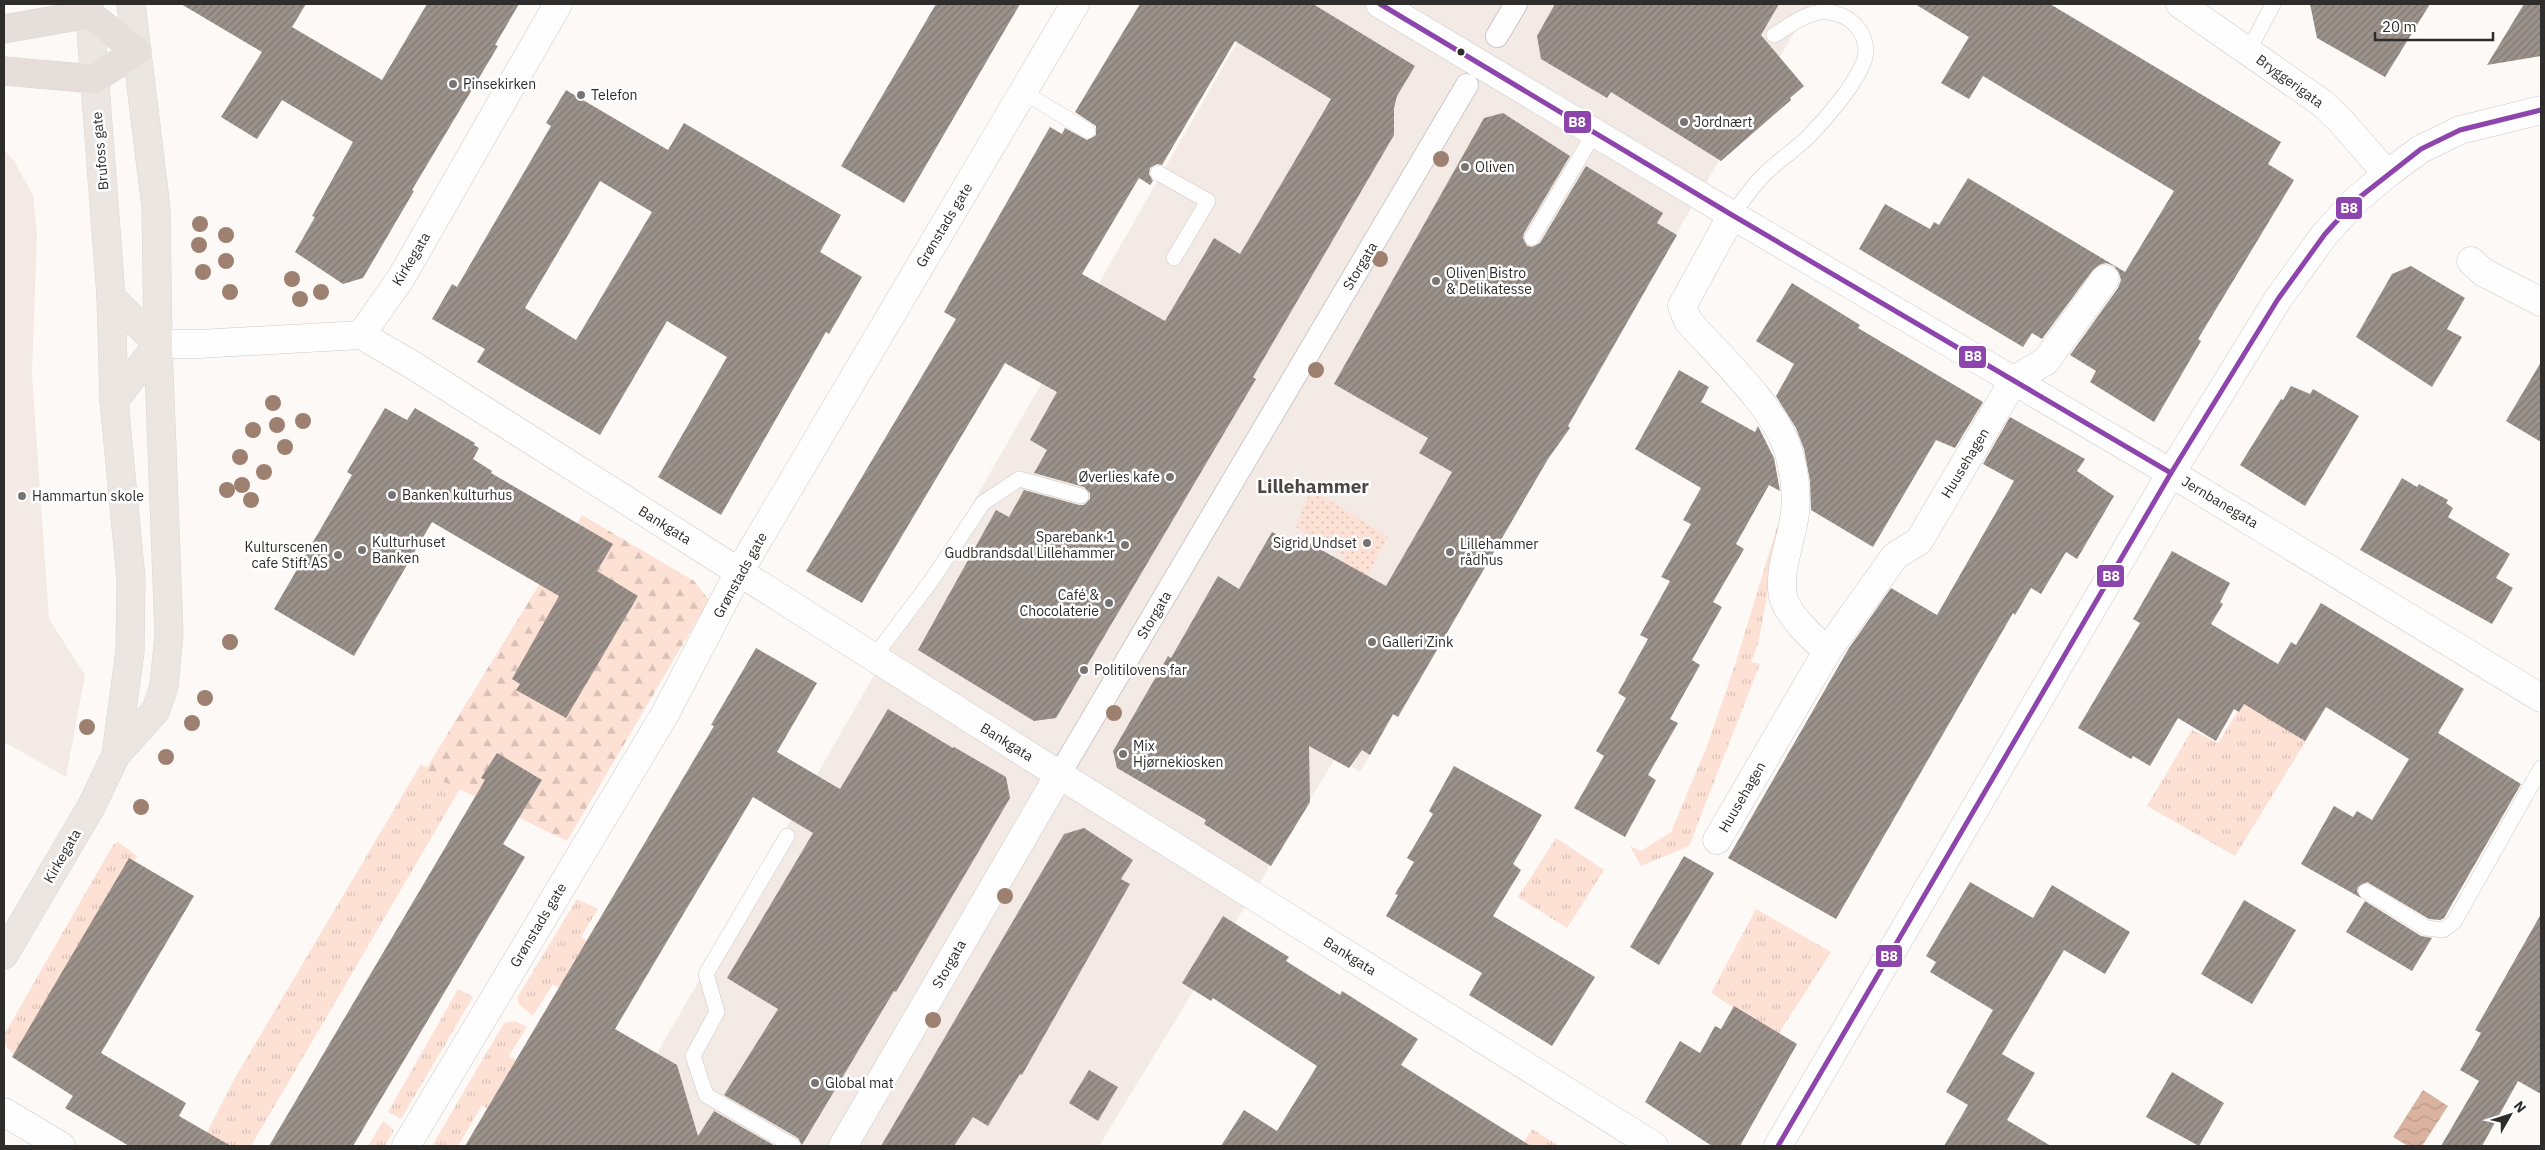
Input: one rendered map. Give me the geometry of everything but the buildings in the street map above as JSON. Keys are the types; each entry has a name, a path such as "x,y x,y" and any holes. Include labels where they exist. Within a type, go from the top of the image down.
{"highway":[{"path":"4,29 89,9 137,51 94,79 4,71"}],"main road":[{"path":"116,755 156,710 164,686 170,634 158,344 156,208 131,4"},
{"name":"Brufoss gate","path":"89,9 111,297 114,401 131,579 130,651 116,755"},
{"path":"111,297 158,344"},
{"path":"114,401 158,344"},
{"name":"Kirkegata","path":"4,955 91,807 116,755"}],"street":[{"name":"Kirkegata","path":"361,335 401,278 558,4"},
{"name":"Grønstads gate","path":"406,1146 665,714 739,572 1076,4"},
{"name":"Jernbanegata","path":"1380,4 1474,74 1595,132 1732,215 2171,472 2541,698"},
{"path":"1497,36 1516,4"},
{"name":"Bryggerigata","path":"2180,4 2322,103 2387,174"},
{"name":"Storgata","path":"843,1146 1059,775 1474,74"},
{"path":"1778,1146 2171,472 2278,299 2325,234 2356,200 2421,149 2460,130 2541,110"},
{"path":"1732,215 1682,306 1688,321 1761,402 1789,451 1794,481 1795,513 1782,584 1783,597 1788,608 1816,643 1828,650"},
{"path":"2471,261 2483,272 2541,302"},
{"name":"Huusehagen","path":"1716,840 1828,650 1895,556 1919,541 2014,380 2046,361 2105,280"},
{"path":"158,344 199,344 361,335"},
{"name":"Bankgata","path":"361,335 411,364 1059,775 1654,1146"},
{"path":"4,1112 61,1146"}],"lane":[{"path":"2248,52 2273,4"},
{"path":"1732,215 1760,178 1809,136 1848,88 1863,64 1867,51 1865,36 1857,26 1840,15 1822,12 1803,18 1774,35"},
{"path":"1023,92 1088,131"},
{"path":"1532,238 1595,132"},
{"path":"1158,172 1208,201 1174,258"},
{"path":"874,657 930,581 983,503 1019,479 1081,496"},
{"path":"2366,891 2426,928 2442,930 2454,922 2541,768"},
{"path":"787,836 706,974 717,1012 692,1056 706,1095 793,1146"}],"shaded area":[{"path":"1259,4 1811,4 1360,772 1336,757 1099,1146 604,1146"},
{"name":"Hammartun skole","path":"4,150 14,161 33,195 37,234 32,374 49,619 85,675 66,777 4,742"}],"green space":[{"path":"1311,489 1388,537 1340,625 1335,581 1345,557 1296,527"},
{"path":"582,515 694,581 709,600 567,841 424,772"},
{"path":"1781,524 1775,568 1768,591 1758,644 1751,662 1760,664 1689,846 1641,866 1630,846 1641,851 1671,832 1707,746 1736,662 1777,527"},
{"path":"2252,688 2315,726 2235,856 2147,806 2192,730 2218,743"},
{"path":"421,764 461,787 251,1146 200,1146 236,1076"},
{"path":"1556,838 1604,870 1567,928 1518,897"},
{"path":"118,842 137,856 19,1057 8,1048 4,1035 113,845"},
{"path":"577,899 598,909 581,937 587,941 559,988 553,984 533,1016 519,1004 517,998"},
{"path":"1756,909 1831,952 1777,1036 1711,993"},
{"path":"458,989 473,997 401,1119 388,1112"},
{"path":"515,1021 527,1027 509,1056 571,1093 544,1142 482,1105 458,1146 432,1146 504,1023"},
{"path":"383,1121 394,1130 385,1146 368,1146"},
{"path":"1532,1129 1559,1146 1521,1146"}],"water":[{"path":"2423,1090 2448,1106 2422,1146 2408,1146 2393,1137"}],"transit line":[{"name":"B8","path":"1380,4 1732,215 2171,473"},
{"name":"B8","path":"1778,1146 2171,473 2278,299 2325,234 2356,200 2421,149 2460,130 2541,110"}],"place":[{"name":"Pinsekirken","path":"453,84"},
{"name":"Telefon","path":"581,95"},
{"name":"Jordnært","path":"1684,122"},
{"name":"Oliven","path":"1465,167"},
{"name":"Oliven Bistro & Delikatesse","path":"1436,281"},
{"name":"Øverlies kafe","path":"1170,477"},
{"name":"Banken kulturhus","path":"392,495"},
{"name":"Hammartun skole","path":"22,496"},
{"name":"Sigrid Undset","path":"1367,543"},
{"name":"Sparebank 1 Gudbrandsdal Lillehammer","path":"1125,545"},
{"name":"Kulturhuset Banken","path":"362,550"},
{"name":"Lillehammer rådhus","path":"1450,552"},
{"name":"Kulturscenen cafe Stift AS","path":"338,555"},
{"name":"Café & Chocolaterie","path":"1109,603"},
{"name":"Galleri Zink","path":"1372,642"},
{"name":"Politilovens far","path":"1084,670"},
{"name":"Mix Hjørnekiosken","path":"1123,754"},
{"name":"Global mat","path":"815,1083"}],"district":[{"name":"Lillehammer","path":"1313,486"}]}
